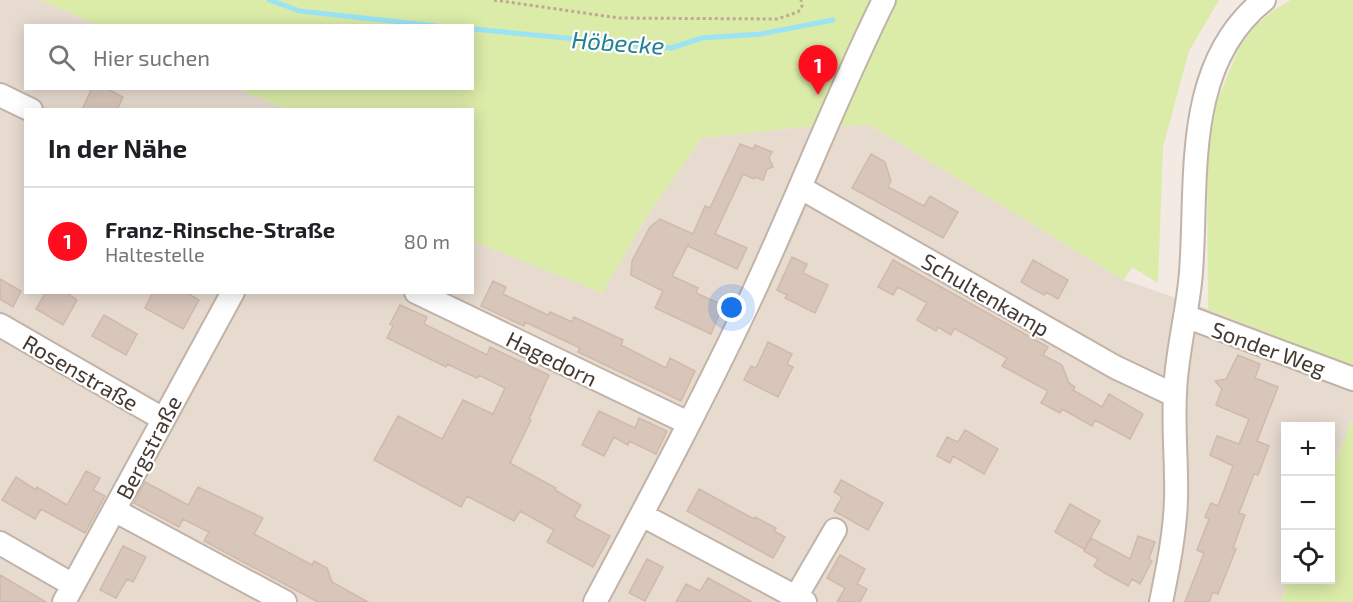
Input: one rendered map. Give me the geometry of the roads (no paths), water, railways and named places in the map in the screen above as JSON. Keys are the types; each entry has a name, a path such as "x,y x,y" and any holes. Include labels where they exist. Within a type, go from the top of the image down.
{"street":[{"path":"595,602 642,514 753,292 884,0"},
{"path":"1161,602 1174,525 1176,473 1174,395 1192,261 1195,147 1204,99 1220,57 1231,37 1251,10 1264,0"},
{"path":"0,95 27,108"},
{"name":"Schultenkamp","path":"801,188 1115,367 1174,395"},
{"name":"Bergstraße","path":"69,594 232,294"},
{"name":"Hagedorn","path":"420,294 688,423"},
{"name":"Sonder Weg","path":"1185,316 1353,379"},
{"name":"Rosenstraße","path":"0,325 163,419"},
{"path":"114,510 285,602"},
{"path":"642,514 801,600 835,530"},
{"path":"0,543 69,594"}],"waterway":[{"name":"Höbecke","path":"269,0 300,11 419,24"},
{"name":"Höbecke","path":"474,29 671,48 702,38 761,34 833,20"}],"place":[{"name":"Franz-Rinsche-Straße","path":"818,95"}]}
